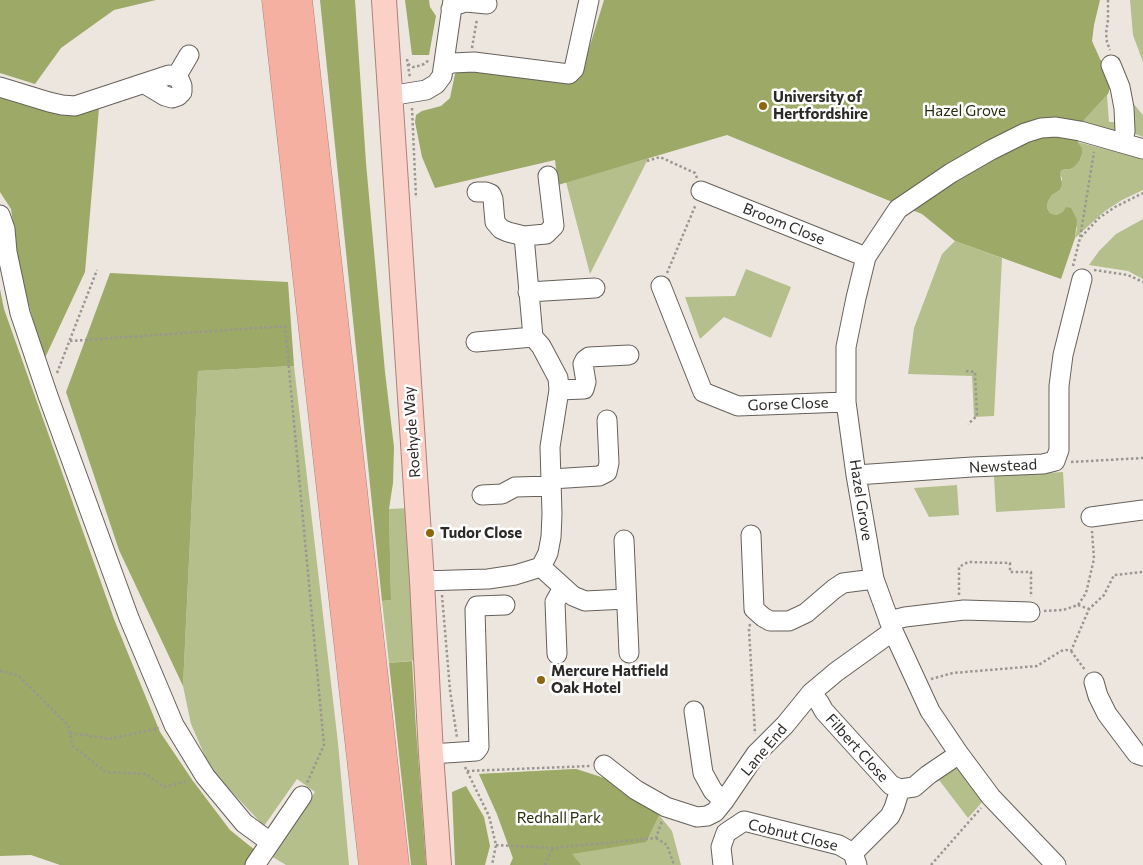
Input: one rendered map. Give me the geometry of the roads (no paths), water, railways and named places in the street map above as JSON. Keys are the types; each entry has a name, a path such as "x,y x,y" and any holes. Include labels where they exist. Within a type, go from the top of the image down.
{"highway":[{"path":"265,0 284,64"},
{"path":"276,0 373,865"},
{"path":"298,0 395,865"}],"main road":[{"name":"Roehyde Way","path":"384,0 439,865"}],"street":[{"path":"444,66 452,63 469,62 569,74 574,69 588,0"},
{"path":"389,96 426,90 436,84 442,76 452,4 456,5 466,2 484,4"},
{"path":"0,87 55,104 75,106 145,84 160,77 169,75 176,77 189,55"},
{"path":"1111,65 1120,87 1124,108 1123,143"},
{"name":"Hazel Grove","path":"1056,865 991,797 959,754 930,711 891,626 874,579 856,475 846,402 846,347 866,257 898,209 991,150 1025,133 1041,128 1056,127 1080,131 1143,148"},
{"path":"477,192 491,194 495,222 501,229 524,236 546,234 554,226 548,176"},
{"name":"Broom Close","path":"701,191 866,257"},
{"path":"0,215 5,229 7,252 20,313 48,396 129,618 174,725 205,776 244,823 270,842"},
{"path":"422,581 488,579 515,575 541,567 548,553 552,537 550,447 559,390 558,378 541,346 532,337 524,236"},
{"name":"Newstead","path":"856,475 1044,464 1055,461 1059,450 1059,386 1063,355 1084,272"},
{"name":"Gorse Close","path":"661,286 703,392 738,406 846,402"},
{"path":"528,292 595,288"},
{"path":"476,342 532,337"},
{"path":"559,390 584,389 586,382 583,364 589,357 629,355"},
{"path":"482,495 502,494 515,487 600,476 607,472 609,463 607,420"},
{"path":"1091,517 1143,510"},
{"path":"751,535 754,608 770,621 789,620 806,613 834,588 843,583 874,579"},
{"path":"624,540 628,654"},
{"path":"541,567 573,596 585,601 626,599"},
{"path":"557,654 555,602 563,588"},
{"path":"431,754 476,752 480,747 475,610 477,606 505,605"},
{"name":"Lane End","path":"604,765 636,790 666,807 697,817 706,816 715,812 756,754 785,725 811,693 891,626 905,617 958,611 1030,612"},
{"path":"1094,682 1098,696 1107,714 1138,754 1143,756"},
{"name":"Filbert Close","path":"819,702 824,711 891,785 900,789 914,787 959,754"},
{"path":"694,712 703,773 713,791 724,801"},
{"name":"Filbert Close","path":"855,859 890,816 900,789"},
{"path":"255,865 302,796"},
{"name":"Cobnut Close","path":"723,865 720,847 726,833 744,821 839,845 855,859"}],"place":[{"name":"University of Hertfordshire","path":"763,106"},
{"name":"Tudor Close","path":"430,533"},
{"name":"Mercure Hatfield Oak Hotel","path":"541,680"}],"park label":[{"name":"Redhall Park","path":"559,818"}]}
